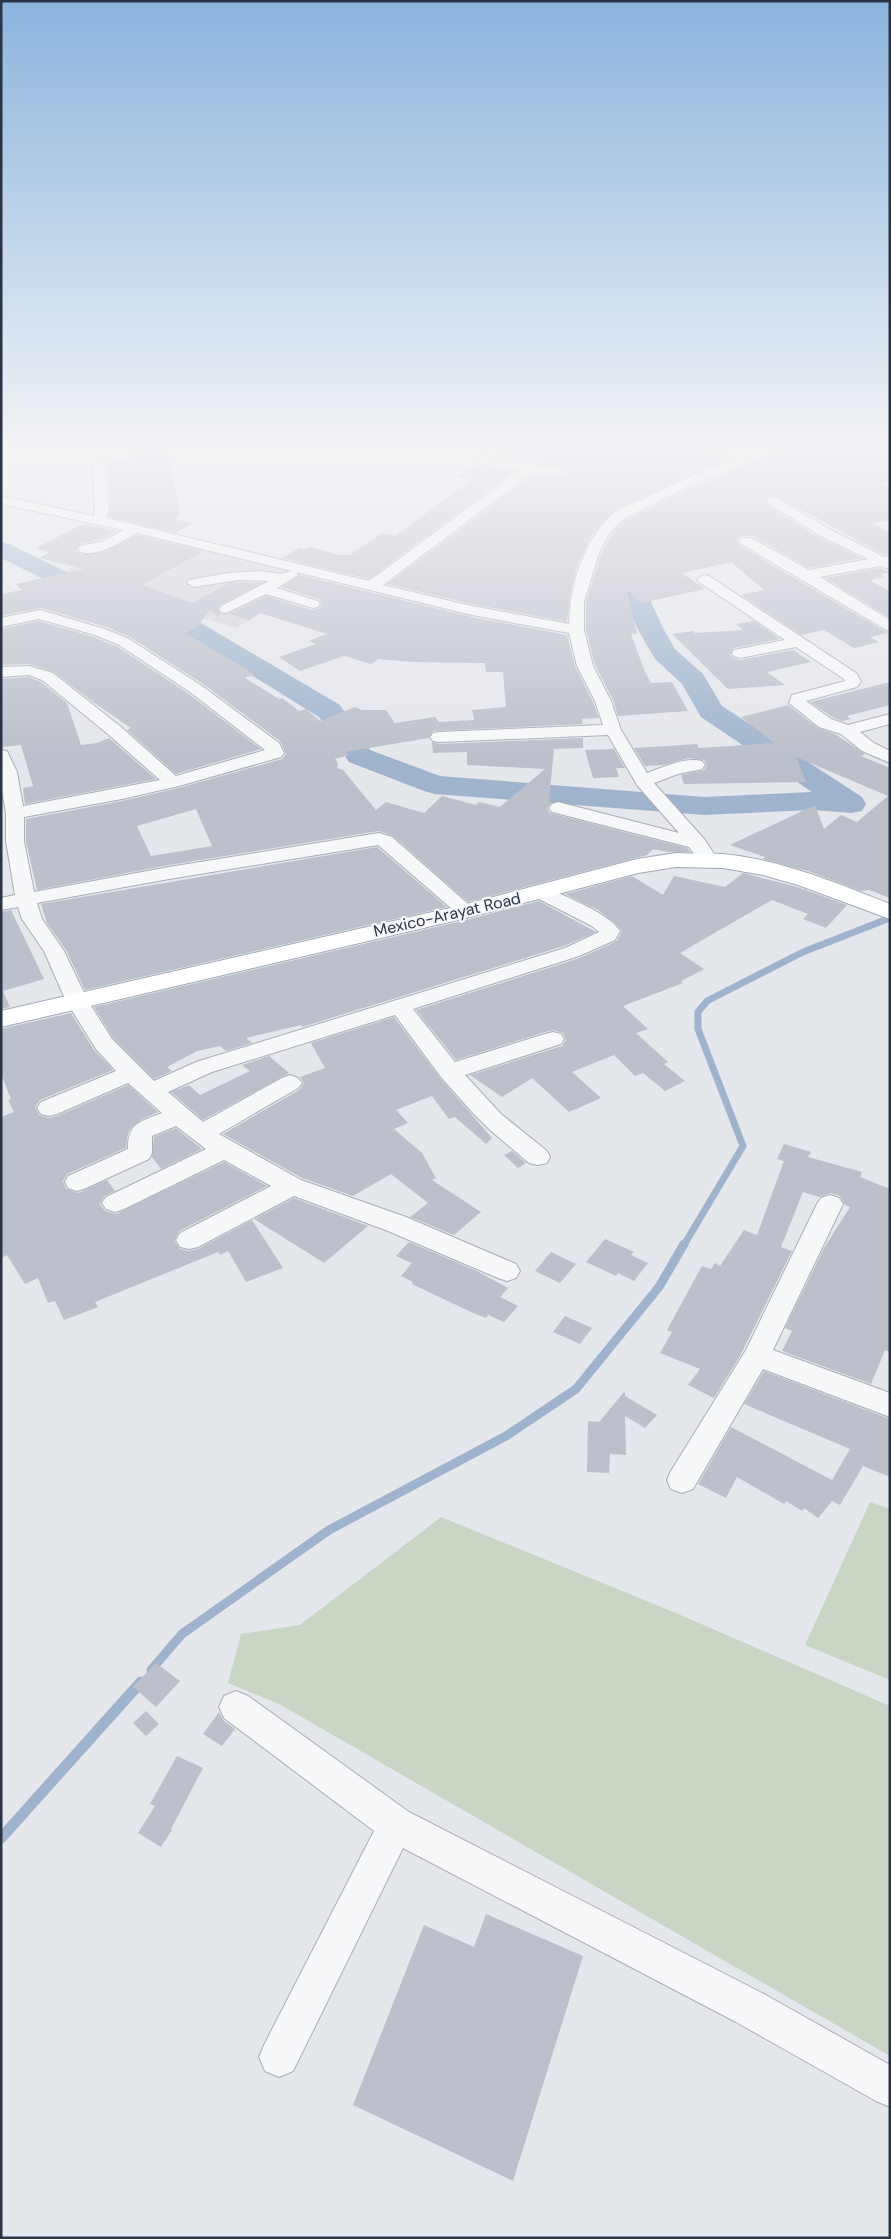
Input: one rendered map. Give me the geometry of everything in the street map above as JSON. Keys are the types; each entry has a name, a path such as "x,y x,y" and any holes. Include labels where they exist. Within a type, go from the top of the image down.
{"main road":[{"name":"Mexico-Arayat Road","path":"1,1019 466,911 637,866 676,860 703,852 741,864 806,880 881,909"}],"street":[{"path":"227,550 457,609 522,622 576,630"},
{"path":"371,587 420,550"},
{"path":"593,550 577,602 576,630 585,666 603,701 613,730 649,787 703,852"},
{"path":"763,550 890,627"},
{"path":"863,550 888,562"},
{"path":"807,576 888,562"},
{"path":"226,609 302,569"},
{"path":"194,583 244,574 284,579"},
{"path":"704,579 850,676 853,681 851,684 798,698 797,703 824,723 846,730 868,747 890,758"},
{"path":"266,589 313,604"},
{"path":"1,623 40,614 100,632 124,642 236,717 273,747 275,753 173,782 122,794 15,813"},
{"path":"740,654 798,642"},
{"path":"1,672 39,671 46,673 52,681 115,731 173,782"},
{"path":"846,730 890,719"},
{"path":"439,738 613,730"},
{"path":"2,761 8,772 15,813 8,842 20,862 25,898 32,919 54,951 77,1001 104,1044 131,1073 201,1134 225,1150 292,1186 396,1224 507,1272"},
{"path":"649,787 674,769 696,765"},
{"path":"558,808 703,852"},
{"path":"1,904 25,898 379,839 385,841 466,911"},
{"path":"151,1091 204,1066 572,952 608,936 610,931 599,922 540,892"},
{"path":"400,1006 449,1072 494,1121 538,1157"},
{"path":"449,1072 553,1039"},
{"path":"49,1108 131,1073"},
{"path":"201,1134 290,1083"},
{"path":"77,1182 140,1153 140,1134 144,1130 180,1115"},
{"path":"115,1203 225,1150"},
{"path":"189,1240 292,1186"},
{"path":"682,1480 757,1354 830,1204"},
{"path":"757,1354 890,1405"},
{"path":"236,1708 396,1825 750,2008 890,2088"},
{"path":"279,2058 396,1825"}],"shaded area":[{"path":"106,550 223,550 300,570 268,589 291,596 236,628 89,584 92,582 62,573"}],"green space":[{"path":"870,1502 890,1509 890,1680 805,1645"},
{"path":"441,1517 676,1613 890,1706 890,2056 279,1704 228,1683 241,1634 300,1625"}],"building":[{"path":"45,550 76,550 80,554 106,550 203,551 142,585 193,603 229,583 262,583 220,604 217,610 221,614 218,616 210,610 198,626 185,633 254,674 245,678 279,699 282,698 299,711 306,709 320,721 355,707 362,710 386,710 395,723 435,717 439,722 474,720 472,710 506,707 503,672 486,672 485,663 413,662 378,659 371,664 344,656 300,671 279,657 316,644 309,641 327,634 260,613 249,620 229,614 266,596 312,610 318,609 322,605 319,599 281,587 300,575 472,617 567,635 575,666 599,718 582,719 582,724 433,731 429,738 345,752 349,755 335,759 338,763 337,768 343,770 376,810 386,802 424,813 442,796 476,805 479,802 500,807 545,769 467,765 467,752 433,753 432,742 439,744 583,738 583,748 554,749 549,801 552,802 547,808 550,813 687,848 690,852 668,852 653,849 647,855 468,902 393,836 379,831 169,865 37,890 26,841 26,819 179,788 282,759 286,754 280,741 203,684 130,637 106,627 41,608 1,616 1,594 22,590 16,584 85,569 39,558 50,552","holes":["196,809 212,846 151,856 137,826"]},
{"path":"295,550 323,550 340,555 350,555 356,550 408,550 369,579 281,558"},
{"path":"432,550 584,550 578,563 570,594 567,622 472,604 387,584"},
{"path":"748,550 888,633 870,637 879,642 854,648 824,630 801,635 741,595 764,590 731,562 682,573 705,589 641,603 627,590 637,634 631,634 645,672 651,683 672,682 688,711 618,716 613,700 595,665 586,630 586,602 602,551"},
{"path":"778,550 846,550 862,558 809,568"},
{"path":"876,550 890,550 890,554 884,555"},
{"path":"880,568 890,572 880,574 884,577 870,580 890,592 890,618 825,578"},
{"path":"39,621 94,637 118,647 189,694 261,749 176,774 127,730 131,728 54,672 29,664 1,665 1,629"},
{"path":"754,621 780,639 734,648 730,654 733,658 740,660 793,650 811,662 767,672 785,685 728,689 672,634 693,631 695,633 743,630 736,624"},
{"path":"29,677 41,682 67,703 81,745 97,743 109,738 156,779 25,804 23,788 33,786 21,745 1,747 1,679"},
{"path":"890,682 890,705 847,716 851,719 842,721 832,717 810,702"},
{"path":"788,705 818,728 835,734 865,754 861,756 890,768 890,898 869,890 861,891 808,871 763,859 765,857 730,845 815,805 824,829 841,815 857,822 888,796 796,757 806,782 684,784 681,775 704,770 707,765 704,760 688,758 663,765 645,766 634,748 697,744 699,748 774,743 741,717"},
{"path":"614,749 625,768 616,768 619,777 593,778 585,750"},
{"path":"377,847 447,907 85,990 66,950 47,923 41,904"},
{"path":"743,873 797,887 847,905 826,928 803,919 808,914 772,900 680,953 704,969 681,981 683,983 623,1006 648,1029 636,1033 668,1062 664,1064 685,1081 665,1091 643,1073 635,1076 614,1055 572,1072 601,1098 569,1112 532,1078 502,1097 470,1075 562,1046 566,1040 563,1033 553,1030 545,1032 456,1060 416,1010 580,958 617,941 622,931 615,923 598,910 565,894 632,876 663,895 674,876 725,887"},
{"path":"539,901 596,932 564,946 302,1027 301,1025 246,1038 252,1043 226,1051 220,1046 197,1051 167,1067 172,1071 154,1079 113,1038 94,1007 466,920"},
{"path":"11,910 44,979 3,991 10,1007 1,1009 1,912"},
{"path":"71,1013 94,1050 113,1070 40,1100 35,1107 39,1115 49,1118 57,1116 128,1085 158,1112 141,1120 132,1127 128,1133 126,1148 67,1174 63,1181 66,1189 78,1193 107,1180 115,1191 104,1196 100,1204 105,1211 116,1214 224,1162 267,1186 179,1231 174,1241 180,1249 189,1251 198,1249 252,1220 283,1268 246,1282 228,1251 220,1255 218,1252 95,1302 98,1307 64,1320 55,1301 48,1303 38,1278 25,1284 7,1255 1,1258 1,1117 14,1112 8,1100 11,1099 1,1074 1,1029"},
{"path":"394,1017 440,1078 492,1138 486,1144 455,1117 449,1119 432,1096 396,1110 408,1123 394,1129 422,1153 436,1178 432,1180 481,1212 454,1235 410,1217 428,1203 391,1174 353,1196 302,1178 223,1134 299,1090 304,1083 300,1077 325,1068 311,1043"},
{"path":"269,1056 289,1073 203,1120 171,1092 189,1085 200,1095 250,1071 242,1065"},
{"path":"176,1128 202,1149 161,1169 152,1157 154,1137"},
{"path":"784,1144 811,1152 808,1157 862,1172 860,1177 890,1189 890,1352 885,1350 871,1384 782,1351 792,1331 785,1328 824,1248 850,1207 845,1205 840,1196 831,1193 819,1197 803,1192 781,1247 792,1251 740,1356 714,1398 688,1385 700,1369 660,1353 672,1332 667,1330 702,1266 711,1269 715,1263 720,1266 744,1230 757,1235 784,1161 777,1159"},
{"path":"512,1151 526,1163 518,1168 504,1155"},
{"path":"294,1198 368,1226 324,1263 254,1219"},
{"path":"605,1239 634,1252 631,1255 648,1263 634,1281 618,1273 616,1276 586,1262"},
{"path":"409,1242 475,1270 508,1288 500,1297 518,1306 504,1322 488,1315 486,1318 473,1313 412,1284 413,1282 401,1276 412,1263 396,1256"},
{"path":"551,1252 576,1264 560,1283 535,1271"},
{"path":"565,1316 592,1328 580,1344 553,1332"},
{"path":"764,1371 890,1419 890,1477 863,1466 840,1505 832,1501 818,1518 804,1508 802,1511 786,1501 784,1504 737,1477 726,1498 698,1484 731,1427 832,1480 850,1449 744,1404"},
{"path":"625,1391 625,1396 657,1415 645,1428 625,1416 626,1455 610,1454 609,1473 587,1472 588,1421 599,1422"},
{"path":"156,1663 180,1681 156,1707 133,1687"},
{"path":"146,1711 159,1724 146,1736 133,1723"},
{"path":"219,1712 223,1720 235,1729 222,1746 203,1734"},
{"path":"177,1756 203,1768 172,1830 161,1847 138,1833 155,1806 150,1804"},
{"path":"486,1914 583,1956 513,2181 353,2105 424,1925 474,1947"}],"waterway":[{"path":"4,550 95,595 192,628 330,711 359,756 435,785 704,806 813,801 848,802"},
{"path":"657,561 643,564 634,571 634,580 639,602 650,628 664,653 693,680 711,711 848,802"},
{"path":"684,1245 743,1146 698,1029 698,1012 707,1001 803,952 890,918"},
{"path":"151,1670 182,1634 329,1530 506,1436 576,1389 659,1287 684,1244"},
{"path":"1,1838 141,1682"}]}
